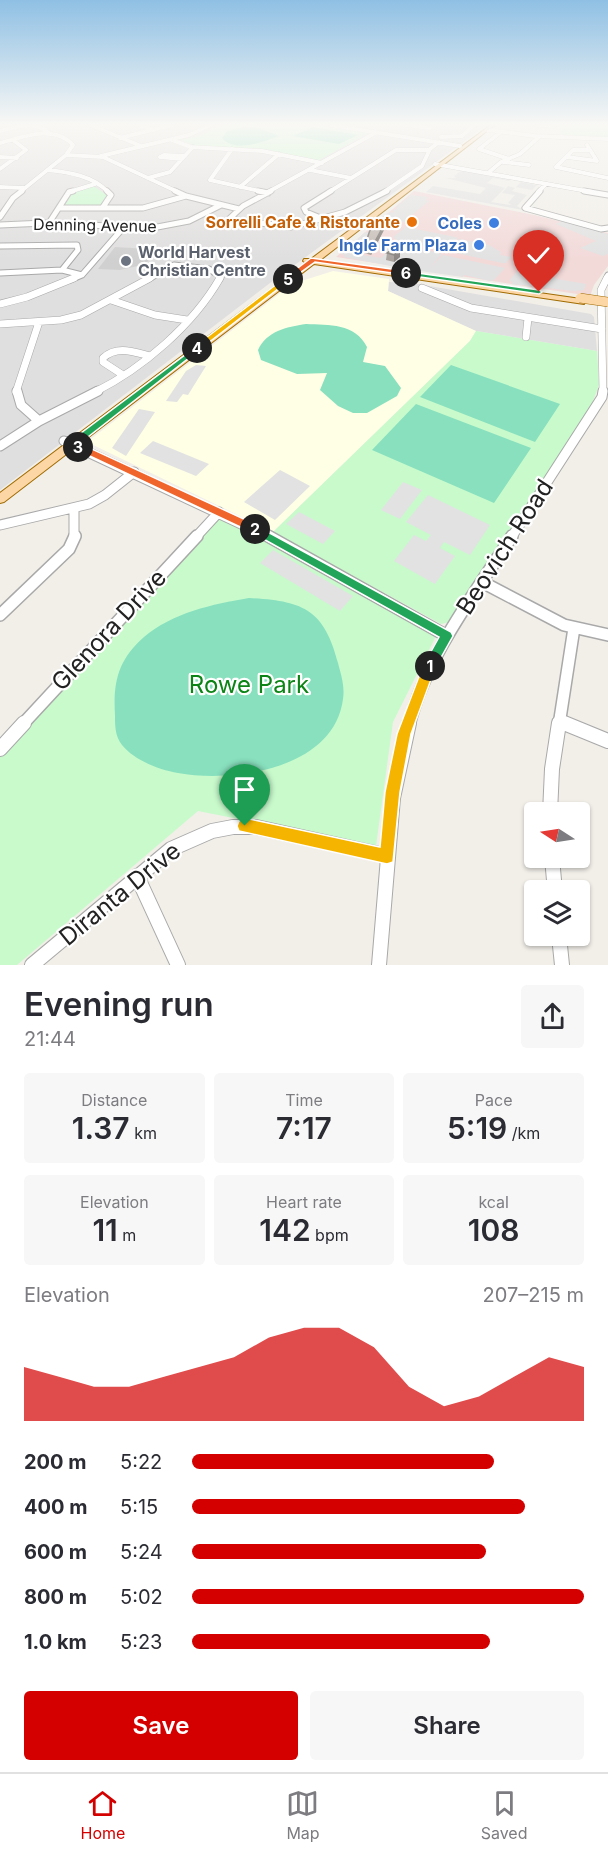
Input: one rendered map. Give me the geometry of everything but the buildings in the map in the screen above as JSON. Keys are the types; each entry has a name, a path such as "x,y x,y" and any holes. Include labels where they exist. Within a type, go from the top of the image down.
{"main road":[{"path":"68,442 433,169"},
{"path":"2,492 433,169"},
{"path":"330,247 324,256 334,263"},
{"path":"309,260 580,300"},
{"path":"309,260 346,268 608,304"},
{"path":"291,276 315,267 346,268"}],"street":[{"path":"128,169 186,196 239,209"},
{"path":"148,178 173,169"},
{"path":"217,169 210,179 268,193"},
{"path":"240,187 254,179 261,169"},
{"path":"323,219 304,211 304,208 365,169"},
{"path":"351,178 310,170 239,209 229,219 284,227 302,225 356,207 388,190 418,169"},
{"path":"463,169 608,195"},
{"path":"488,173 493,169"},
{"path":"507,177 516,169"},
{"path":"561,169 608,178"},
{"path":"1,215 10,200 46,170 69,171 111,194 103,207"},
{"path":"547,176 525,208 608,228"},
{"path":"49,223 69,192 95,184"},
{"path":"0,187 24,188"},
{"path":"58,208 145,208 186,196"},
{"name":"Denning Avenue","path":"0,225 49,223 152,228 179,224 221,205"},
{"path":"0,304 27,297 82,275 123,228"},
{"path":"0,246 78,246 78,250 62,270"},
{"path":"0,324 75,317 174,265 202,267 216,272 221,278 187,320 150,356 96,392 39,421 0,446"},
{"path":"0,273 62,270 82,275"},
{"name":"Beovich Road","path":"379,965 393,792 404,734 422,681 447,636 605,399 602,290 608,275"},
{"path":"422,288 468,308 602,329"},
{"path":"111,300 150,313 187,320"},
{"path":"526,337 528,318"},
{"path":"39,322 16,393 21,405 39,421"},
{"path":"123,375 104,362 102,358 106,353 121,350 150,356"},
{"path":"68,442 134,471 290,547 447,636"},
{"path":"0,525 74,509 97,500 134,471"},
{"path":"0,615 69,549 75,535 74,509"},
{"name":"Glenora Drive","path":"0,749 219,512"},
{"path":"482,582 553,620 574,628 608,635"},
{"path":"550,802 559,721 574,628"},
{"path":"559,721 608,741"},
{"name":"Diranta Drive","path":"32,965 171,849 194,836 214,829 236,826 267,829 387,856"},
{"path":"137,876 178,965"},
{"path":"560,946 562,965"}],"shaded area":[{"path":"0,169 426,169 270,283 0,490"},
{"path":"461,171 511,179 509,181 493,178 487,183 505,188 491,202 510,205 508,203 515,195 502,193 508,186 515,188 512,191 527,195 517,206 523,210 426,192 433,186 480,194 486,188 446,178 456,178 454,176"},
{"path":"521,182 537,185 532,190 516,187"},
{"name":"Ingle Farm Plaza","path":"414,191 534,215 608,233 608,266 594,285 590,296 336,257"},
{"path":"411,195 428,197 426,200 429,201 412,215 408,215 411,217 405,222 382,217 390,212 393,213 392,210 397,209 396,207"},
{"path":"562,221 608,234 608,254 603,256 580,248 596,241 556,224"},
{"path":"406,227 458,238 445,251 441,251 398,241 393,237"},
{"path":"365,232 372,234 366,239 369,241 361,244 377,246 380,240 389,241 374,252 357,247 351,253 381,258 386,253 382,252 395,242 442,254 429,268 443,255 505,268 494,280 490,281 344,257 345,255 341,254"},
{"path":"459,239 489,245 501,252 500,255 511,257 506,263 502,263 447,251"},
{"name":"World Harvest Christian Centre","path":"115,247 149,249 153,258 142,265 120,270 98,269"},
{"path":"522,268 541,270 557,279 586,284 584,290 574,291 511,284 513,282 509,281"},
{"path":"333,271 389,279 388,291 476,331 470,341 273,532 87,442 292,284"},
{"path":"389,282 418,284 591,314 594,317 597,351 476,331 388,291"},
{"path":"196,365 206,366 188,395 183,394 177,402 166,401 186,371"},
{"path":"139,409 155,412 126,456 112,448"},
{"path":"153,441 209,464 196,476 140,453"},
{"path":"280,470 310,486 275,520 244,502"},
{"path":"403,482 422,490 400,519 381,510"},
{"path":"428,495 490,525 470,555 444,542 440,548 455,556 435,584 394,561 414,535 426,541 431,535 406,522"},
{"path":"299,512 335,531 323,544 286,524"},
{"path":"273,550 353,596 340,611 260,563"}],"green space":[{"path":"93,186 107,195 100,206 64,207 73,192"},
{"path":"306,324 341,327 356,333 367,347 363,362 385,366 401,388 397,396 367,413 353,413 338,406 320,390 327,373 297,374 261,360 258,350 266,338 284,329"},
{"path":"476,331 597,351 599,385 590,409 451,622 441,624 273,532 470,341"},
{"path":"451,365 560,404 535,442 420,397"},
{"path":"416,404 531,448 494,503 372,450"},
{"name":"Rowe Park","path":"219,516 436,636 393,722 376,846 198,811 17,965 0,965 0,754"},
{"path":"249,598 268,599 297,606 318,619 326,630 343,685 343,699 336,723 321,742 302,756 278,766 252,772 226,776 201,776 155,767 140,760 120,742 115,723 116,682 128,654 144,637 167,622 207,607"}],"place":[{"name":"Sorrelli Cafe & Ristorante","path":"412,222"},
{"name":"Coles","path":"494,223"},
{"name":"Ingle Farm Plaza","path":"479,245"},
{"name":"World Harvest Christian Centre","path":"126,261"}],"route":[{"path":"245,826 387,856 393,792 404,734 419,689 447,636 259,531 184,494 72,444 313,260 539,292"}]}
